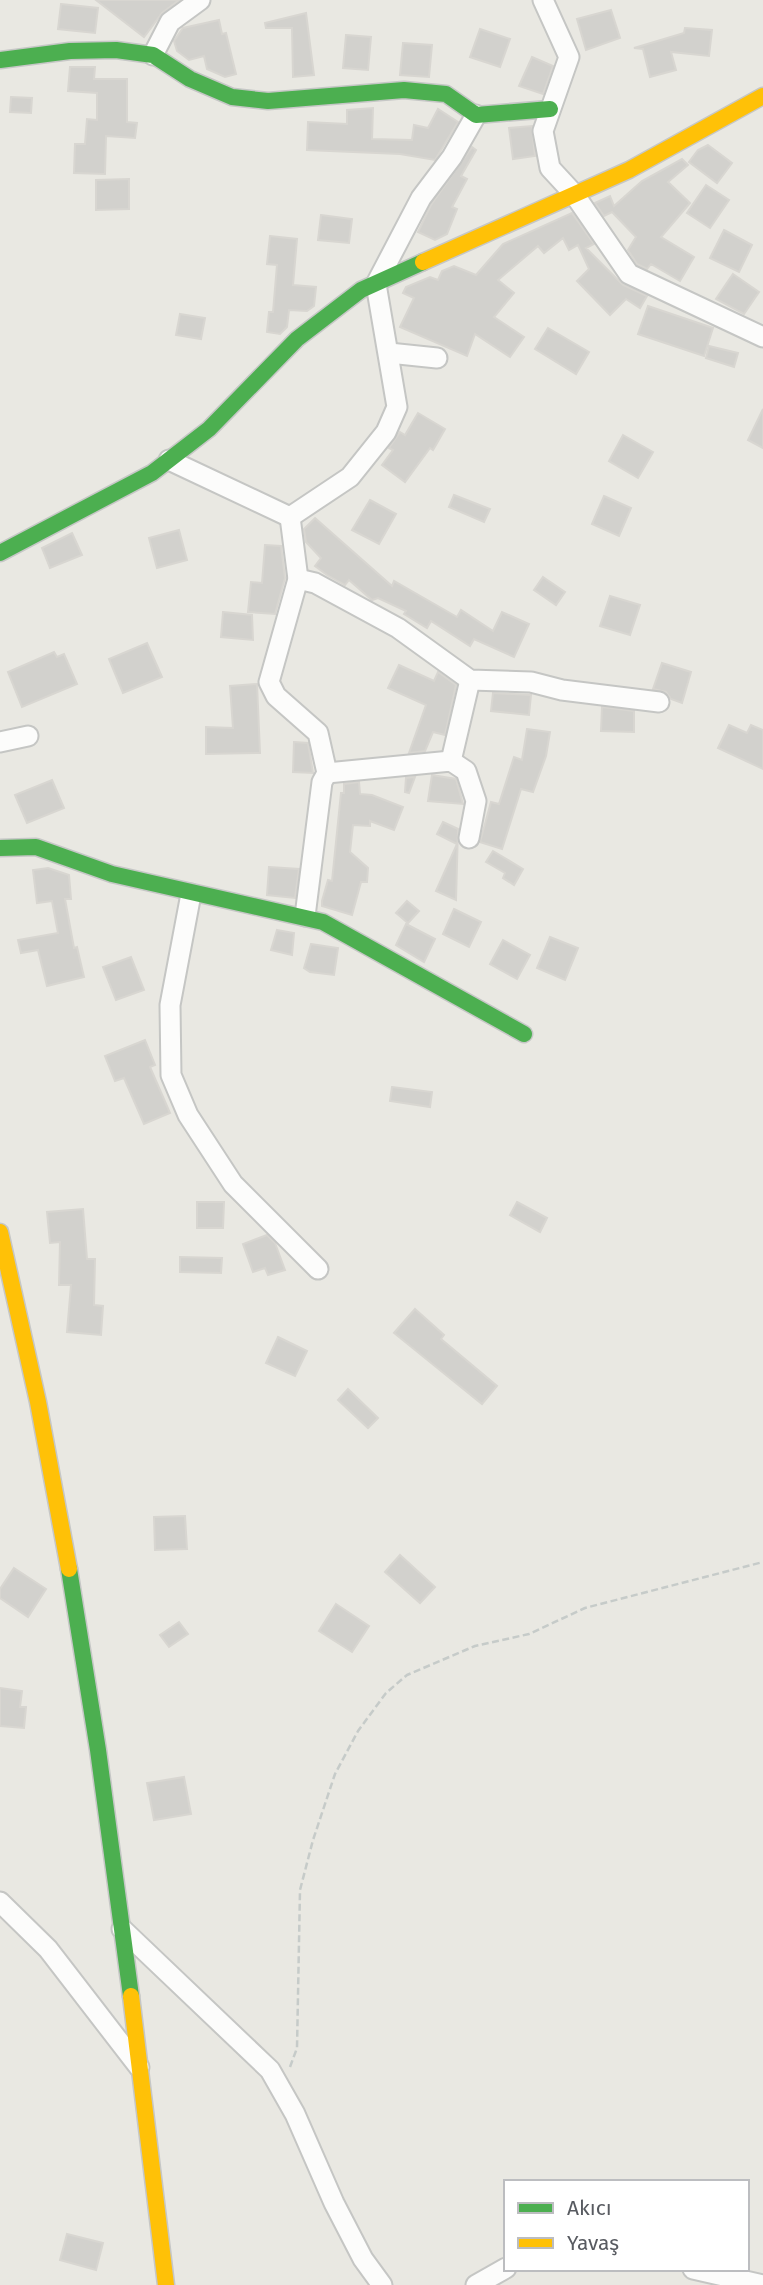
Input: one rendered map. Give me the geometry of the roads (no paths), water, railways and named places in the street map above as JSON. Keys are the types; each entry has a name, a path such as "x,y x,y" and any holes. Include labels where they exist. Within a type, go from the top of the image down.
{"street":[{"path":"153,55 170,22 200,0"},
{"path":"543,0 569,57 543,131 550,168 574,194 629,274 763,337"},
{"path":"0,60 70,51 116,50 153,55 190,79 232,97 268,101 404,90 446,94 476,115 550,109"},
{"path":"0,553 152,473 209,429 297,339 361,290 484,238 629,170 763,96"},
{"path":"290,517 350,477 386,432 397,407 376,284 421,198 452,157 476,115"},
{"path":"389,353 437,358"},
{"path":"169,460 290,517"},
{"path":"290,517 298,579 270,682 275,696 318,733 327,772 323,782 305,916"},
{"path":"298,579 315,583 398,628 470,680 531,682 562,690 659,702"},
{"path":"451,761 470,680"},
{"path":"0,742 28,736"},
{"path":"327,772 451,761 466,771 475,801 469,838"},
{"path":"0,848 36,847 112,874 292,917 305,916 357,940 418,978 524,1034"},
{"path":"191,894 170,1005 171,1075 188,1115 233,1184 318,1269"},
{"path":"0,1232 32,1373 70,1572 110,1828 166,2285"},
{"path":"0,1902 48,1949 139,2067"},
{"path":"122,1929 270,2070 340,2215 363,2259 382,2285"},
{"path":"476,2285 504,2269"},
{"path":"702,2271 763,2285"}]}
